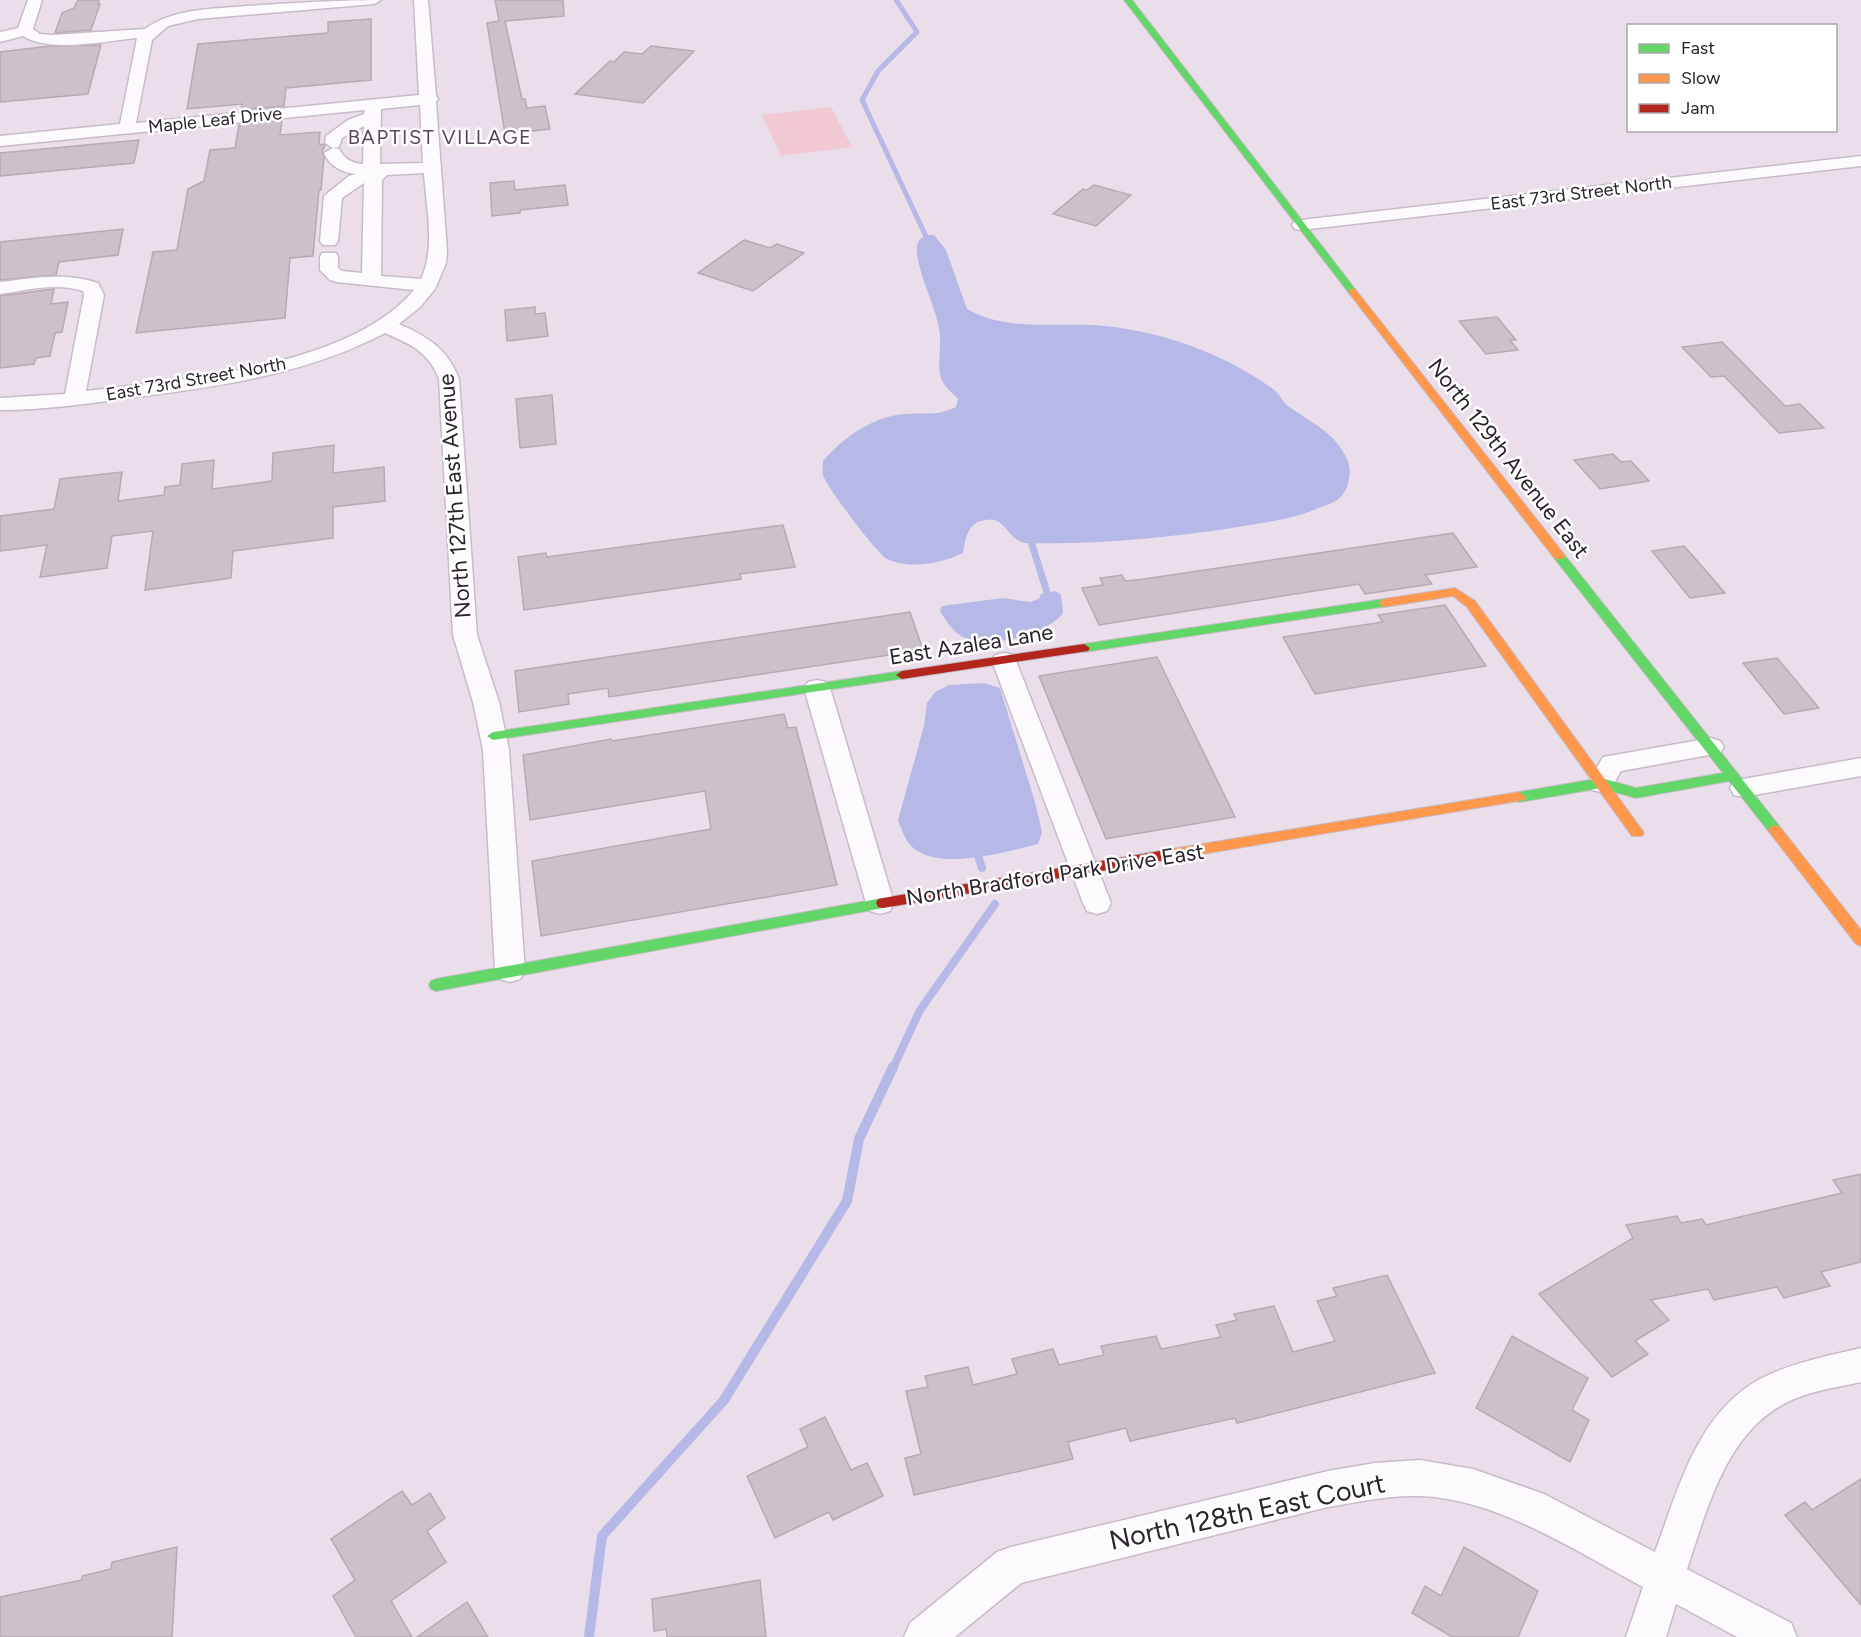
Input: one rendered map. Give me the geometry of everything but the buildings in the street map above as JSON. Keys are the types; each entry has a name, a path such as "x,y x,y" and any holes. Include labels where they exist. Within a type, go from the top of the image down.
{"street":[{"path":"25,31 35,0"},
{"path":"127,129 144,39 163,23 227,6 374,0"},
{"path":"384,325 405,310 428,285 437,268 430,99 421,0"},
{"name":"North 129th Avenue East","path":"1128,0 1449,418 1739,782 1861,940"},
{"path":"0,37 25,31 36,38 52,40 149,33"},
{"name":"Maple Leaf Drive","path":"0,141 373,111 430,99"},
{"path":"373,111 334,136 334,159 350,168 381,171 432,167"},
{"path":"373,111 371,167 381,171"},
{"name":"East 73rd Street North","path":"1301,225 1861,161"},
{"path":"381,171 354,180 333,196 329,270 337,276 428,285"},
{"path":"376,281 371,276 373,178 381,171"},
{"path":"0,288 61,282 80,282 91,287 93,295 74,399"},
{"name":"East 73rd Street North","path":"0,404 74,399 163,388 302,360 384,325"},
{"name":"North 127th East Avenue","path":"384,325 423,343 437,353 445,365 449,379 465,635 476,665 493,736 510,971"},
{"name":"East Azalea Lane","path":"493,736 1455,592 1471,604 1601,783"},
{"path":"1004,661 1097,903"},
{"path":"817,688 880,903"},
{"path":"1637,833 1601,783 1612,763 1711,747"},
{"path":"1739,782 1861,767"},
{"name":"North Bradford Park Drive East","path":"436,985 880,903 1601,783 1636,793 1739,782"},
{"path":"1646,1637 1707,1461 1723,1435 1745,1410 1773,1391 1813,1376 1861,1365"},
{"name":"North 128th East Court","path":"924,1637 1011,1566 1328,1489 1375,1481 1420,1478 1473,1487 1531,1507 1777,1637"}],"shaded area":[{"path":"831,107 852,147 781,156 762,115"}],"water":[{"path":"926,235 934,235 946,250 967,309 983,316 1017,324 1105,326 1149,333 1214,355 1254,376 1275,391 1288,406 1336,441 1350,469 1349,481 1344,492 1332,503 1286,519 1155,538 1076,543 1024,543 1016,539 999,522 987,520 974,524 968,532 963,553 955,557 915,565 887,559 863,533 826,482 823,475 823,461 850,436 871,423 894,416 937,413 956,407 958,399 941,378 940,335 917,254 918,243"},
{"path":"1056,591 1061,595 1063,613 1055,621 1030,634 1000,641 986,642 961,636 940,611 942,606 1003,598 1030,602 1039,599 1041,594"},
{"path":"984,683 1000,688 1042,832 1038,844 972,858 936,858 922,853 908,843 898,820 924,726 927,703 935,692 949,685"}],"waterway":[{"path":"896,0 917,32 878,71 862,100 930,245"},
{"path":"1029,535 1050,602"},
{"path":"978,846 977,852 982,868"},
{"path":"893,1068 920,1010 995,904"},
{"path":"589,1637 602,1536 724,1400 847,1201 859,1139 893,1067"}],"traffic: fast":[{"path":"1128,0 1352,291"},
{"path":"1559,556 1775,830"},
{"path":"1084,648 1384,603"},
{"path":"493,736 902,675"},
{"path":"1519,797 1601,783 1636,793 1734,776"},
{"path":"436,985 883,903"}],"traffic: slow":[{"path":"1352,291 1559,556"},
{"path":"1384,603 1455,592 1471,604 1637,833"},
{"path":"1160,856 1519,797"},
{"path":"1775,830 1861,940"}],"traffic: jam":[{"path":"902,675 1084,648"},
{"path":"883,903 1160,856"}],"district":[{"name":"BAPTIST VILLAGE","path":"440,137"}]}
